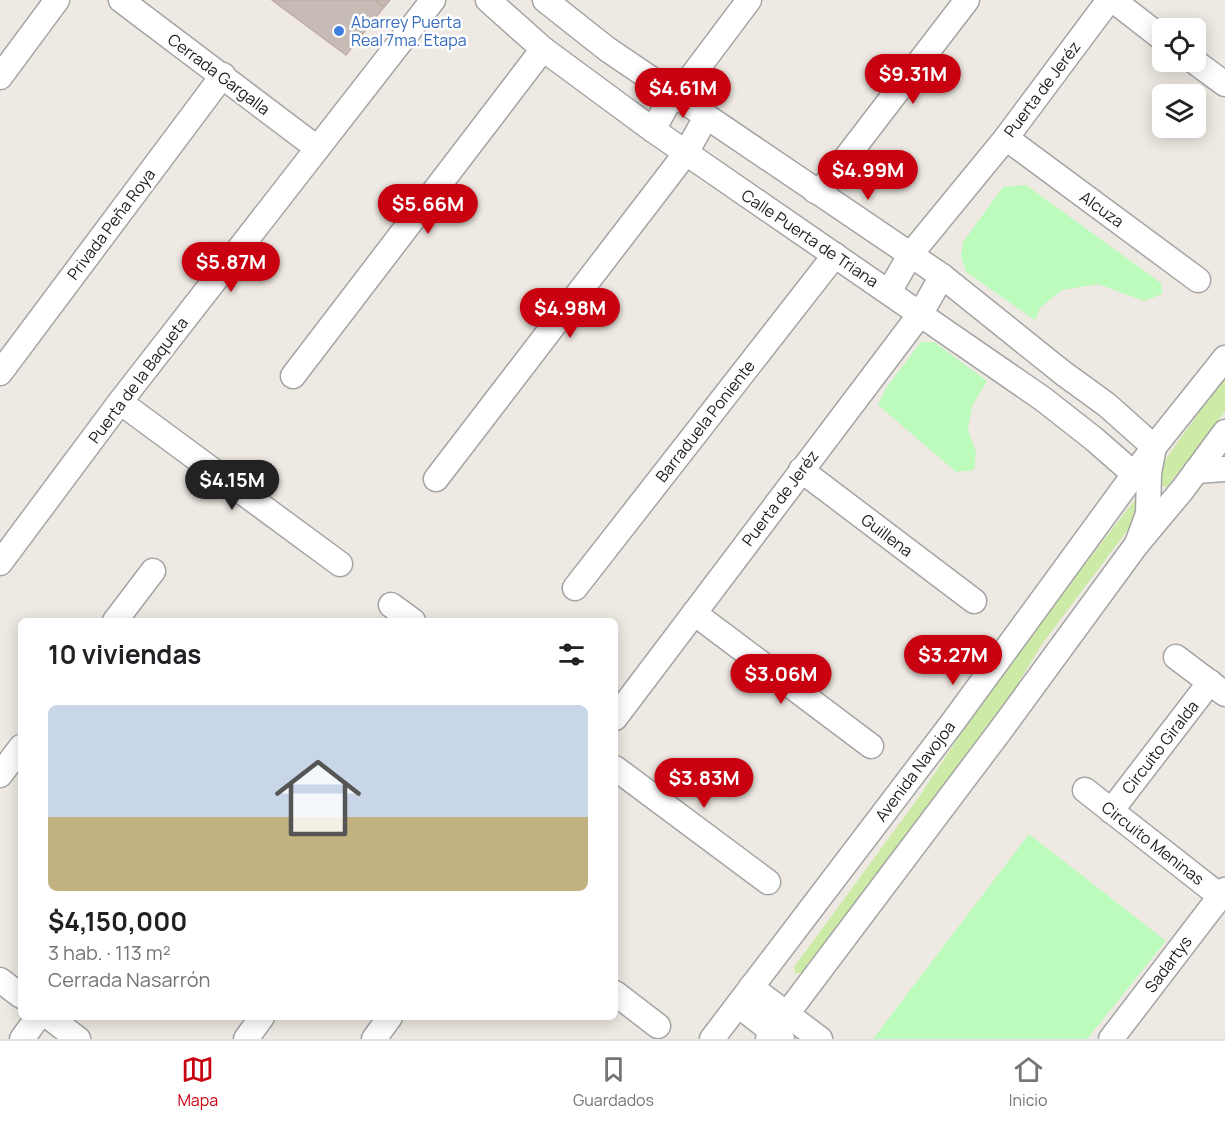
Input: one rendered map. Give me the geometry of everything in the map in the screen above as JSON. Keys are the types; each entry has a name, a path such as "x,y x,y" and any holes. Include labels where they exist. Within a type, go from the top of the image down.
{"street":[{"path":"0,76 57,0"},
{"name":"Cerrada Gargalla","path":"121,0 317,148"},
{"name":"Puerta de la Baqueta","path":"0,563 120,402 433,0"},
{"name":"Calle Puerta de Triana","path":"488,0 543,49 653,130 1043,399 1094,438 1134,474"},
{"path":"545,0 607,49 942,276 1063,373 1107,405 1154,447 1149,473 1148,514 1137,543"},
{"path":"653,130 673,94 686,84 749,0"},
{"path":"815,191 826,184 967,0"},
{"path":"1111,0 1152,31"},
{"name":"Puerta de Jeréz","path":"889,292 910,255 1006,138 1111,0"},
{"path":"293,376 543,49"},
{"path":"1206,70 1225,84"},
{"name":"Privada Peña Roya","path":"0,373 223,75"},
{"path":"436,479 686,153 706,117"},
{"name":"Alcuza","path":"1006,138 1198,280"},
{"name":"Barraduela Poniente","path":"575,588 835,255"},
{"name":"Puerta de Jeréz","path":"618,714 921,313 942,276"},
{"name":"Avenida Navojoa","path":"712,1039 953,722 1154,447 1225,358"},
{"path":"1043,399 1063,373"},
{"path":"120,402 340,564"},
{"path":"777,1031 1137,543 1225,432"},
{"path":"1196,471 1225,469"},
{"name":"Guillena","path":"801,470 974,601"},
{"path":"117,618 153,571"},
{"path":"391,605 409,618"},
{"path":"694,613 871,746"},
{"path":"1176,657 1217,688"},
{"name":"Circuito Giralda","path":"1111,811 1217,688"},
{"path":"0,775 18,751"},
{"path":"618,770 768,882"},
{"name":"Circuito Meninas","path":"1085,790 1223,893"},
{"name":"Sadartys","path":"1111,1039 1223,893"},
{"path":"0,980 18,994"},
{"path":"618,995 658,1026"},
{"path":"745,996 777,1031 820,1039"},
{"path":"22,1039 36,1020"},
{"path":"53,1020 78,1039"},
{"path":"246,1039 260,1020"}],"green space":[{"path":"1026,185 1161,283 1162,294 1144,301 1098,284 1062,290 1040,308 1035,320 966,272 961,256 963,242 1003,187"},
{"path":"921,342 934,342 987,381 972,406 968,430 976,452 974,470 956,472 878,405 886,388"},
{"path":"1225,376 1225,412 1167,487 1159,486 1158,470"},
{"path":"1141,492 1148,503 1042,644 999,715 803,972 795,974 794,967 919,797 1022,645"},
{"path":"1029,834 1166,941 1087,1039 873,1039"}],"building":[{"name":"Abarrey Puerta Real 7ma. Etapa","path":"272,0 375,0 384,7 346,55"},
{"path":"375,0 390,0 384,7"}],"place":[{"name":"Abarrey Puerta Real 7ma. Etapa","path":"339,31"}]}
